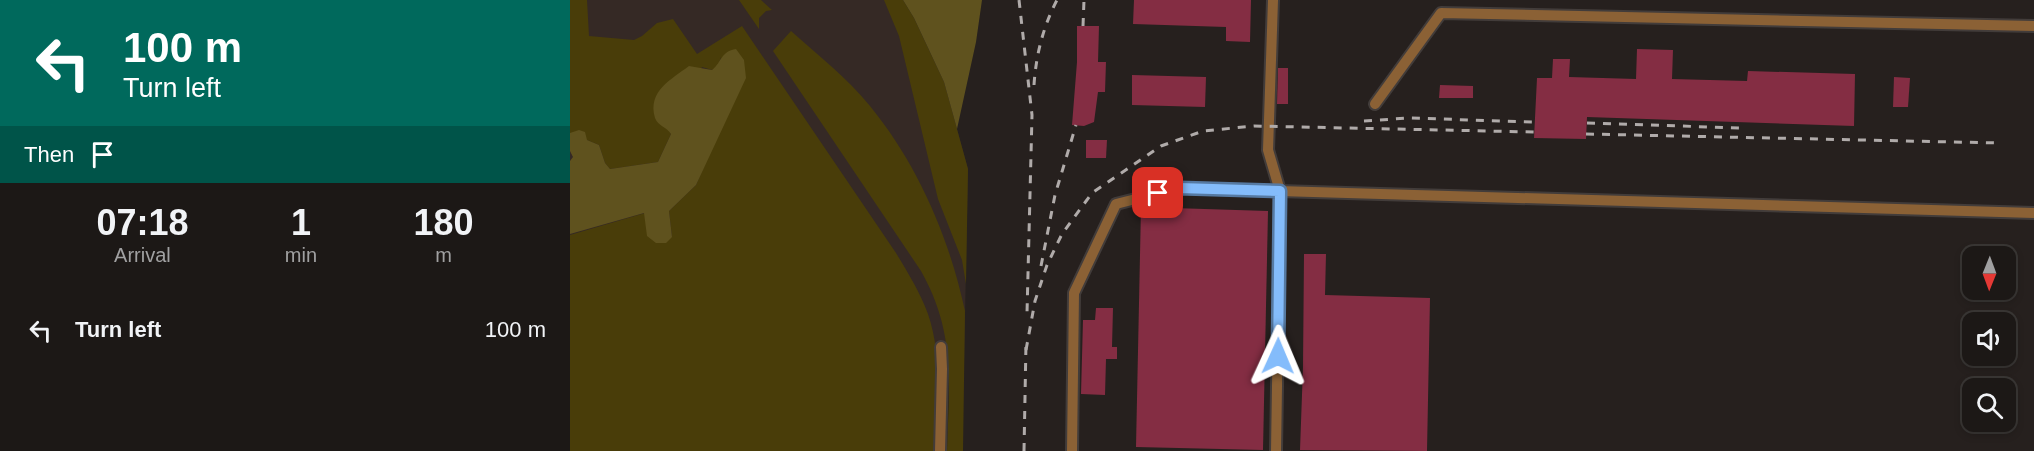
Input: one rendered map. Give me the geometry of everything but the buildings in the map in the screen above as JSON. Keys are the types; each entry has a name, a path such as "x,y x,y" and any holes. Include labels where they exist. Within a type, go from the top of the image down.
{"street":[{"path":"1273,0 1269,150 1280,191 1276,451"},
{"path":"1375,104 1441,13 2034,26"},
{"path":"1072,451 1074,293 1116,204 1179,188 2034,213"},
{"path":"940,451 941,347"}],"shaded area":[{"path":"570,0 903,0 944,82 968,169 964,365 924,368 570,351"},
{"path":"570,0 587,0 589,36 634,40 657,23 673,19 697,54 742,26 896,253 921,298 928,314 936,348 938,399 935,451 570,451 570,235 645,213 672,237 669,211 696,185 706,162 721,57 718,66 712,70 702,67 668,129 671,134 658,162 610,169 605,163 599,145 570,133"},
{"path":"739,0 761,0 772,10 766,11 759,18 759,29"},
{"path":"884,0 903,0 944,82 968,169 966,284 962,260 938,199 899,36"},
{"path":"903,0 982,0 976,42 957,129 944,82"},
{"path":"791,31 832,67 870,106 917,177 941,229 965,311 963,451 947,451 948,359 940,316 932,294 921,271 773,51"},
{"path":"736,49 744,60 746,78 696,185 669,211 672,237 666,243 656,243 647,236 644,213 570,234 570,161 573,157 570,151 570,133 579,130 585,132 587,140 599,145 605,163 610,169 658,162 671,134 655,118 653,109 658,93 669,81 689,66 712,70 724,54"}],"railway":[{"path":"1019,0 1032,115 1027,313"},
{"path":"1034,85 1041,41 1057,0"},
{"path":"1083,26 1084,0"},
{"path":"1364,121 1409,118 1534,122"},
{"path":"1587,123 1741,128"},
{"path":"1041,266 1055,195 1076,125"},
{"path":"1026,350 1035,301 1047,265 1062,234 1092,193 1161,146 1203,131 1254,126 1534,132"},
{"path":"1586,134 2000,143"},
{"path":"1024,451 1026,343"}],"route":[{"path":"1158,193 1179,188 1280,191 1278,356"}]}
